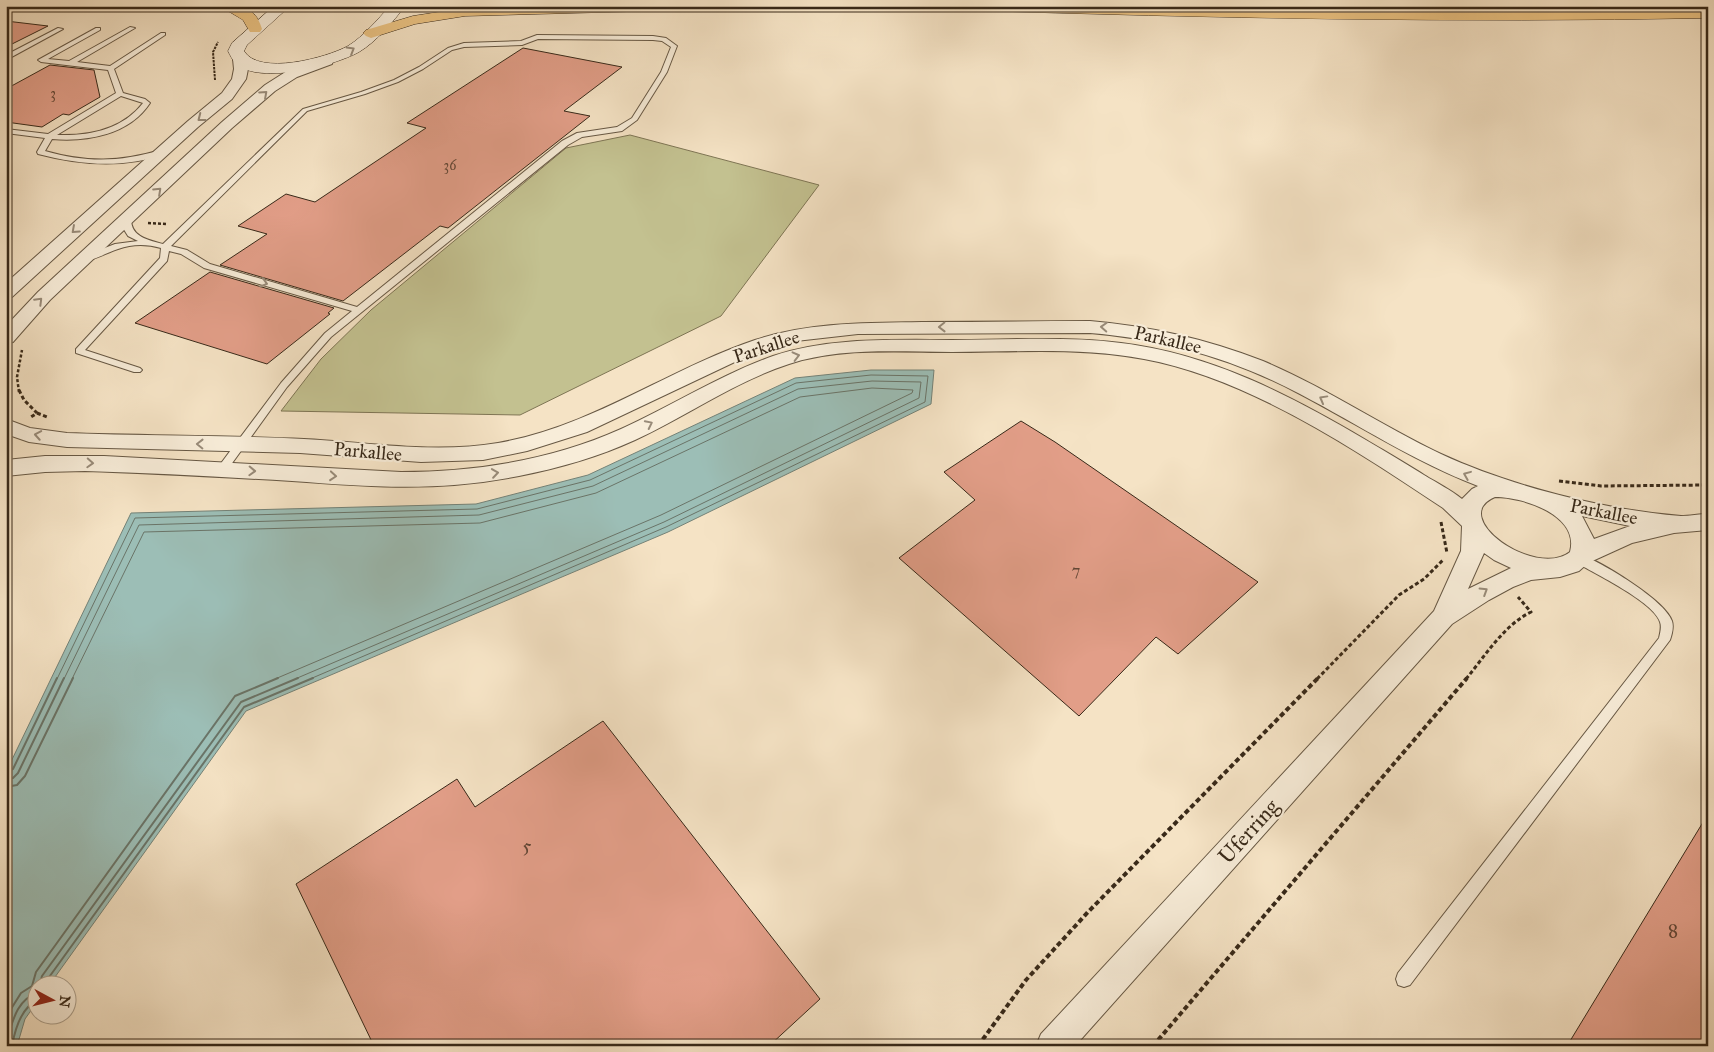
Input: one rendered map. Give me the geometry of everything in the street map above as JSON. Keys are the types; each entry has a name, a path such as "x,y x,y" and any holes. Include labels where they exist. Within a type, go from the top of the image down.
{"highway":[{"path":"227,6 248,16 255,29"},
{"path":"371,33 413,20 456,13 681,6"},
{"path":"963,6 1290,15 1586,12 1708,24"},
{"path":"1386,6 1708,14"}],"main road":[{"path":"283,6 237,47 239,59 250,65 276,68 302,66 327,61 354,49 398,6"}],"street":[{"path":"10,288 222,101 239,80 242,70 239,59"},
{"path":"6,338 27,313 82,261 129,227 270,88 292,74 327,61"},
{"name":"Parkallee","path":"10,428 38,436 79,440 330,448 433,456 463,454 498,450 549,438 595,423 731,356 798,334 855,329 1116,328 1198,344 1251,363 1306,389 1440,463 1471,477 1597,512 1677,524"},
{"name":"Parkallee","path":"6,468 40,464 81,463 284,473 394,481 453,478 543,464 597,447 639,429 744,376 783,359 806,354 871,347 1070,345 1120,348 1148,353 1198,365 1237,380 1299,411 1451,502 1471,522 1484,541 1503,554 1525,564 1547,568 1566,566 1620,537 1677,524 1708,522"},
{"name":"Parkallee","path":"1471,522 1470,506 1478,495 1493,489 1523,492 1564,511 1578,527 1584,543 1580,558"},
{"name":"Uferring","path":"1053,1046 1443,616 1469,564 1473,551 1471,522"},
{"name":"Uferring","path":"1443,616 1502,580 1523,572 1547,568"}],"lane":[{"path":"98,28 41,60 111,68 163,34"},
{"path":"71,63 132,28"},
{"path":"6,58 60,29"},
{"path":"137,370 79,351 164,259 165,247 305,110 396,81 421,68 450,49 464,45 522,43 537,37 653,38 664,39 674,46 664,72 635,119 619,129 580,135 565,143 328,335 284,385 221,470"},
{"path":"111,68 120,94"},
{"path":"6,131 50,136 72,139 100,135 123,124 144,108 146,103 143,100 120,94 50,136 41,152 106,162 124,162 150,157 170,146"},
{"path":"129,227 148,242 184,252 207,266 358,310"},
{"path":"82,261 118,246 148,242"},
{"path":"1404,979 1664,640 1667,623 1662,612 1650,601 1580,558"}],"path":[{"path":"129,227 149,216"},
{"path":"10,428 37,413 24,402 17,384 17,373 25,345"},
{"path":"1553,480 1601,486 1708,485"},
{"path":"1440,520 1445,537 1447,555"},
{"path":"1447,555 1469,564"},
{"path":"978,1046 1026,980 1088,912 1399,595 1424,578 1447,555"},
{"path":"1153,1046 1510,627 1521,617 1531,612 1502,580"}],"shaded area":[{"path":"630,135 819,185 721,316 520,415 281,411 321,359 371,310 566,148"}],"water":[{"path":"871,370 934,370 931,404 668,532 246,711 57,974 28,974 28,1015 17,1046 6,1046 6,772 131,513 476,504 588,475 795,378"}],"building":[{"path":"6,21 48,26 6,47"},
{"path":"523,48 622,67 564,111 590,116 448,228 440,226 343,301 220,265 267,234 238,226 286,194 315,202 426,128 407,123"},
{"path":"50,65 94,70 100,97 69,115 63,114 42,127 6,122 6,89"},
{"path":"210,272 334,308 328,313 330,314 267,364 135,323"},
{"path":"1021,421 1055,442 1258,582 1178,654 1156,637 1079,716 899,558 975,500 944,472"},
{"path":"603,721 820,999 769,1046 374,1046 296,884 457,779 475,807"},
{"path":"1708,814 1708,1046 1567,1046"}]}
